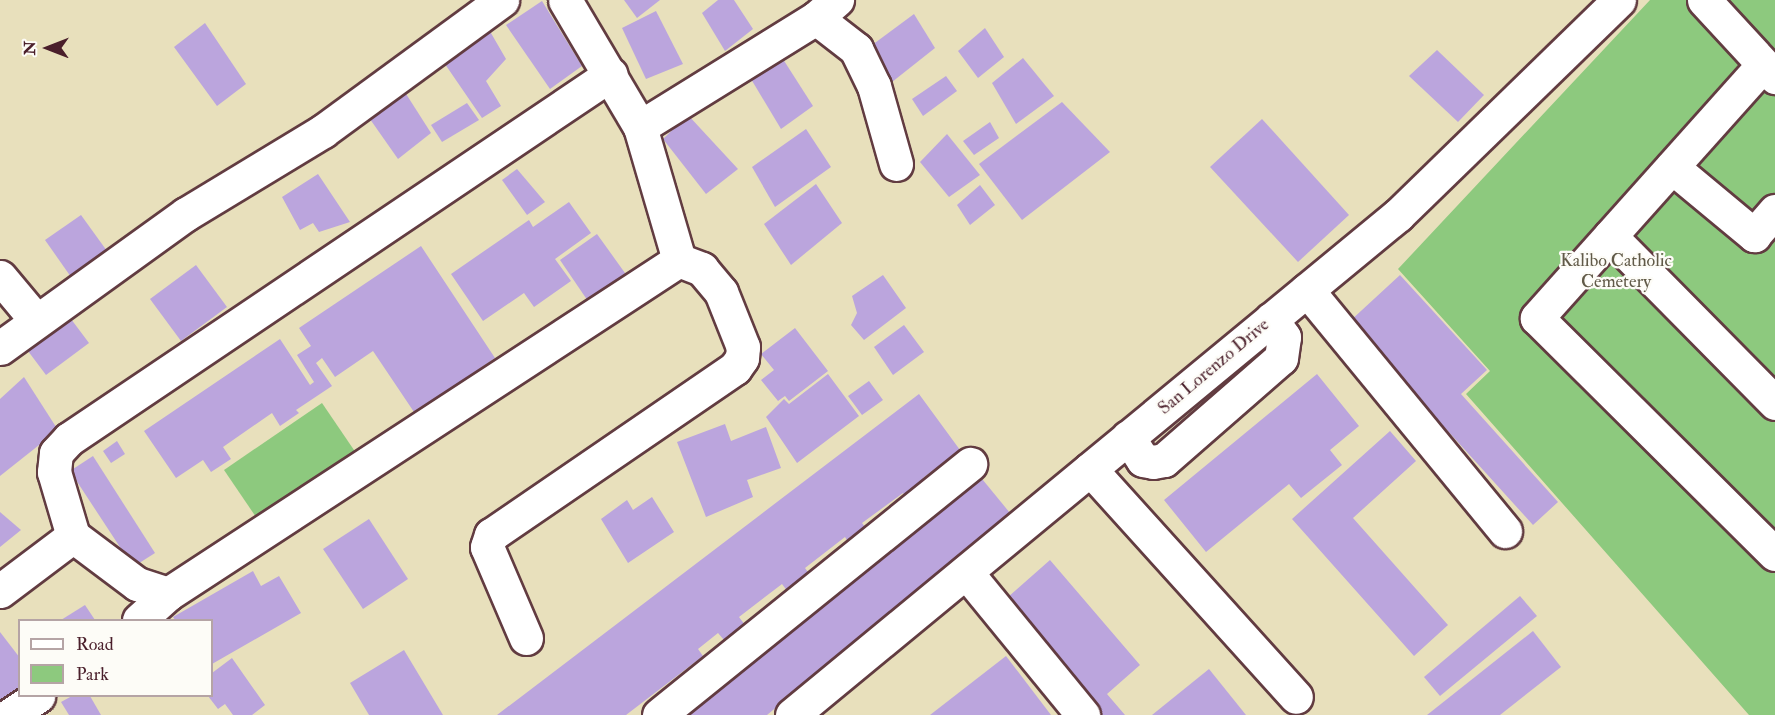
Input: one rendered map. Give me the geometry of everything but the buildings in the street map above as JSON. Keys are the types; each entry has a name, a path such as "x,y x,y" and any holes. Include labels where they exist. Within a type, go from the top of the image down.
{"street":[{"path":"0,348 186,214 322,131 502,0"},
{"path":"565,0 611,74 640,127 679,260"},
{"name":"San Lorenzo Drive","path":"792,715 1398,215 1619,0"},
{"path":"1704,0 1769,72 1672,167 1537,318 1775,554"},
{"path":"640,127 826,9 856,49 874,86 896,164"},
{"path":"168,594 137,584 73,536 54,472 56,453 69,439 611,74"},
{"path":"1672,167 1754,235 1775,212"},
{"path":"1610,236 1775,403"},
{"path":"141,619 168,594 679,260"},
{"path":"526,638 488,547 491,535 735,368 742,358 743,347 721,292 702,269 679,260"},
{"path":"0,277 36,320"},
{"path":"1307,290 1505,531"},
{"path":"659,715 970,464"},
{"path":"1090,469 1296,697"},
{"path":"0,591 73,536"},
{"path":"966,572 1083,715"},
{"path":"10,715 37,697"}],"green space":[{"name":"Kalibo Catholic Cemetery","path":"1650,0 1775,0 1775,715 1749,715 1466,394 1490,371 1398,269"},
{"path":"322,403 356,453 258,520 224,470"}]}
